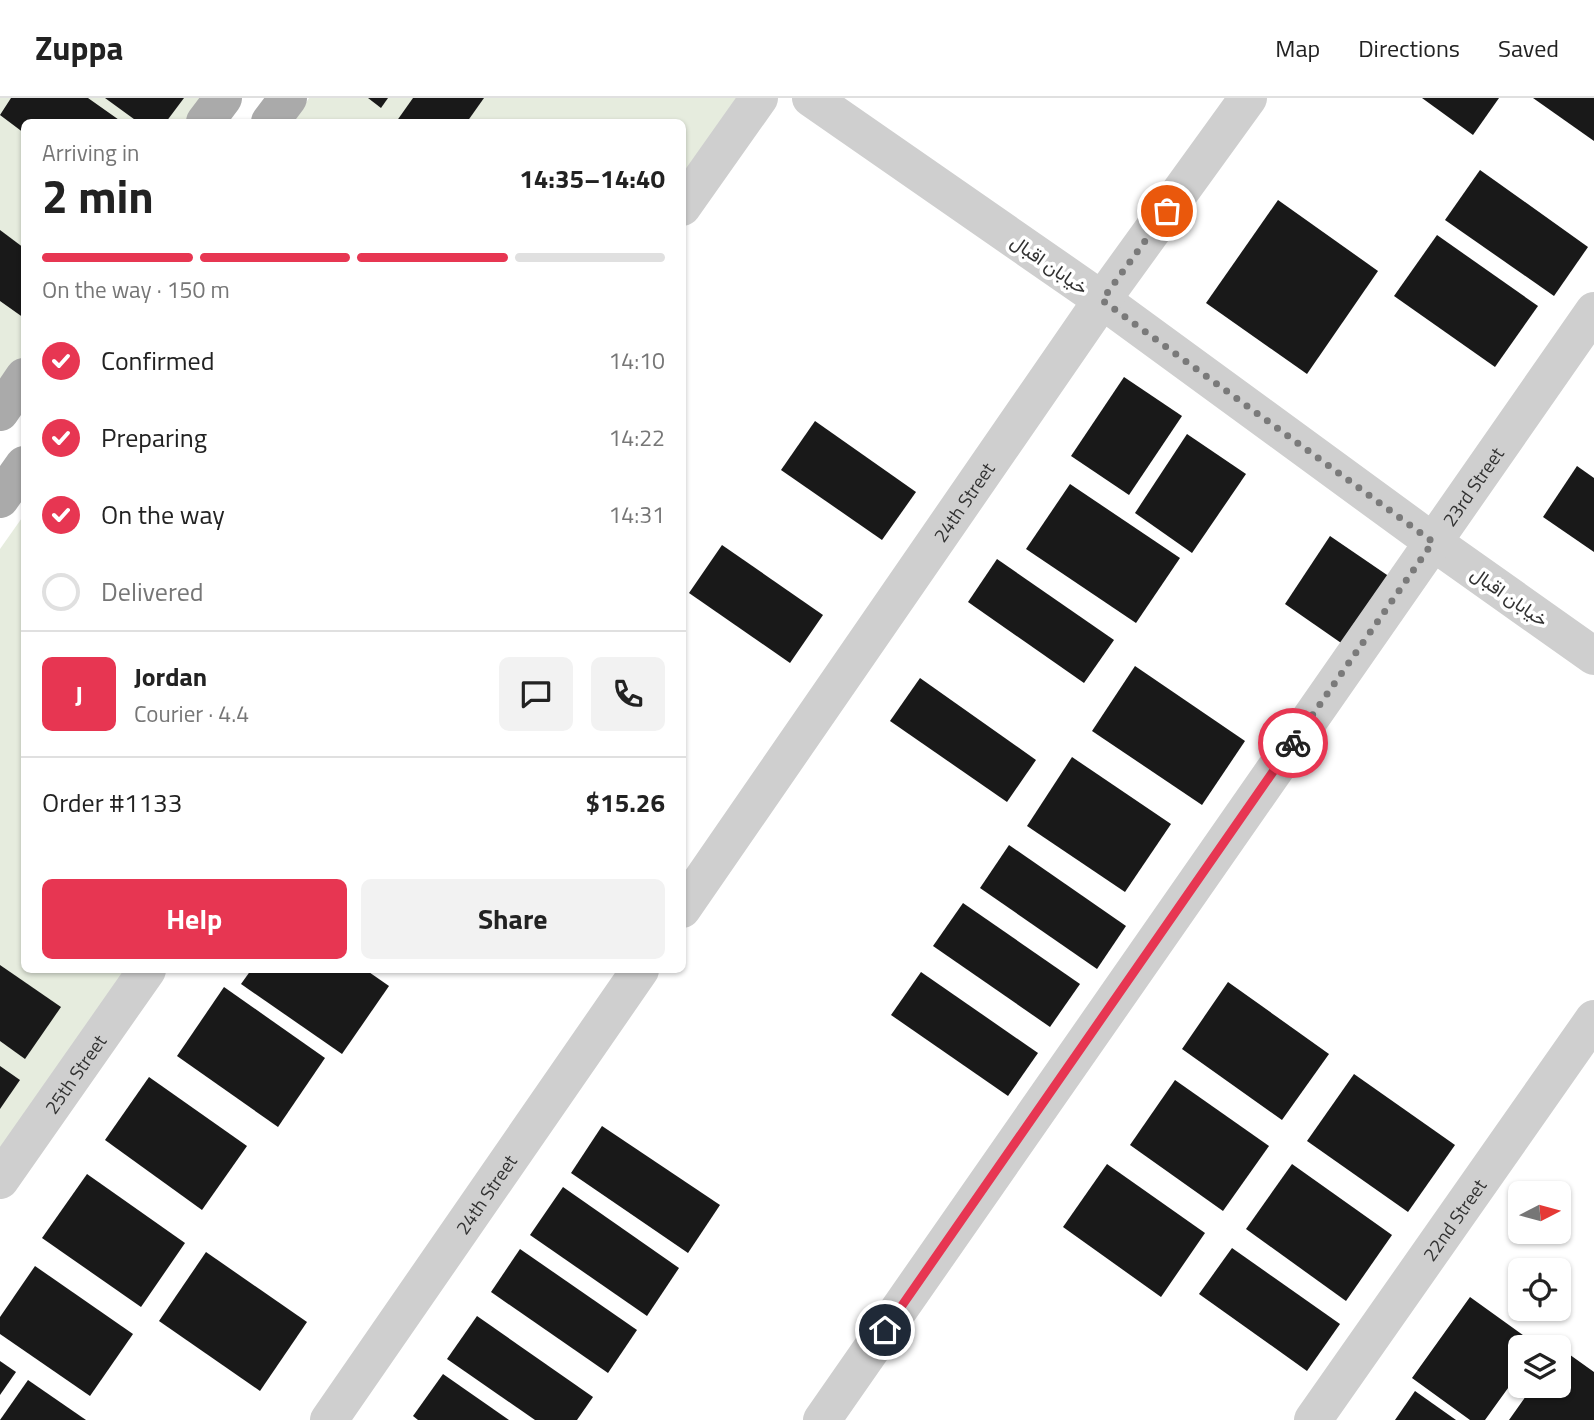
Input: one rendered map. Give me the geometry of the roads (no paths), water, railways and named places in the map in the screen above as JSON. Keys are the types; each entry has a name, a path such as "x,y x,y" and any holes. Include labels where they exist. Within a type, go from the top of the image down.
{"main road":[{"path":"207,119 223,98"},
{"path":"273,119 288,98"},
{"path":"0,412 21,381"},
{"path":"0,499 21,469"}],"street":[{"path":"686,201 759,98"},
{"name":"خیابان اقبال","path":"811,98 1102,300 1594,656"},
{"name":"24th Street","path":"686,902 1102,300 1248,98"},
{"name":"23rd Street","path":"822,1420 1594,311"},
{"name":"25th Street","path":"0,1180 145,973"},
{"name":"24th Street","path":"329,1420 638,973"},
{"name":"22nd Street","path":"1313,1420 1594,1019"}]}
